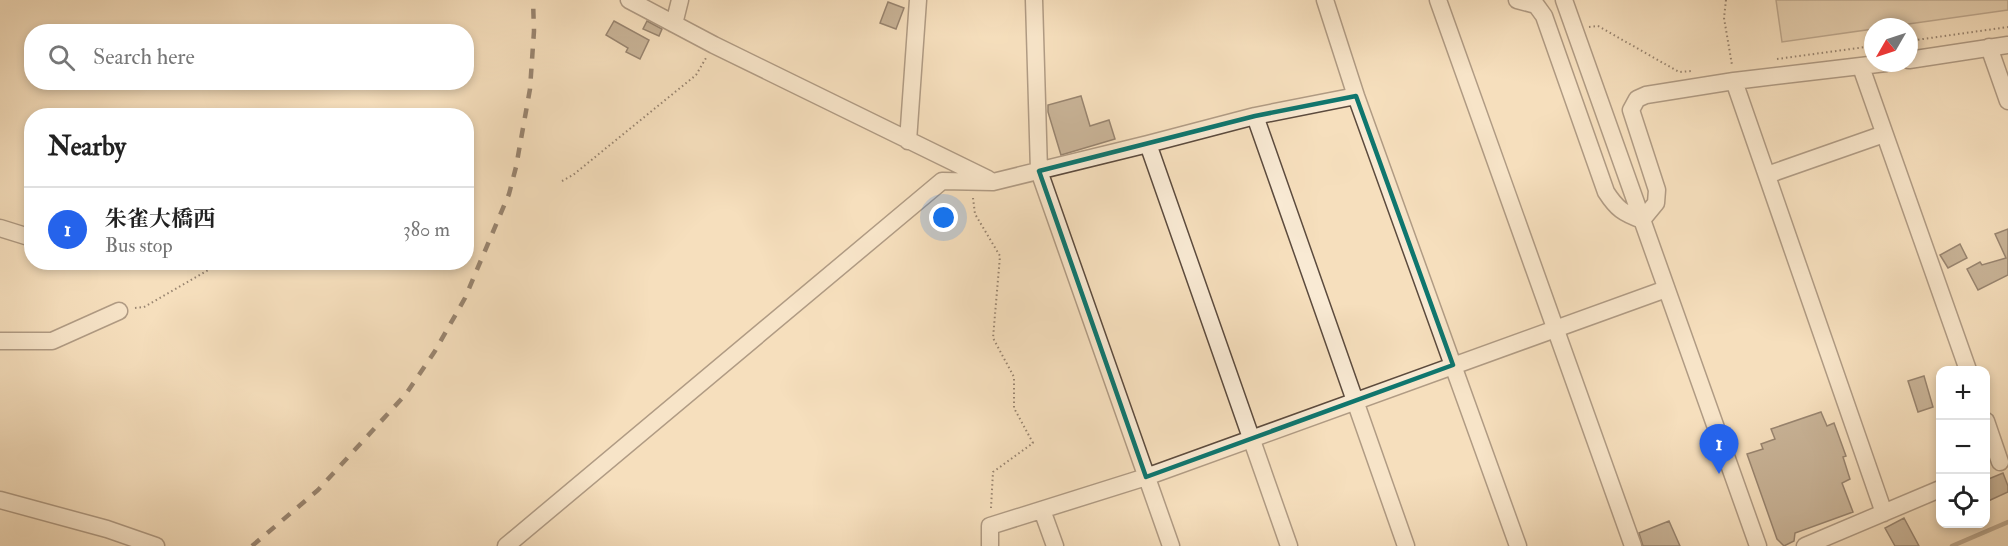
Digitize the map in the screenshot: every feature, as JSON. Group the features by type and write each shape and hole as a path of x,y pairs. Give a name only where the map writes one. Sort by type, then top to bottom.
{"street":[{"path":"629,0 714,45 993,182"},
{"path":"674,24 680,0"},
{"path":"1034,0 1038,171 1171,546"},
{"path":"1325,0 1356,96 1518,546"},
{"path":"1438,0 1633,546"},
{"path":"1516,0 1536,5 1544,16 1606,192 1614,205 1626,214 1642,220"},
{"path":"1564,0 1758,546"},
{"path":"908,141 916,1"},
{"path":"1918,59 2008,45"},
{"path":"1989,47 2008,101"},
{"path":"1642,220 1656,203 1657,190 1631,110 1638,99 1646,94 1734,81 1864,66"},
{"path":"1860,67 1967,366"},
{"path":"1734,81 1884,513"},
{"path":"506,546 942,181 993,182 1255,116 1356,96"},
{"path":"1255,116 1406,546"},
{"path":"1767,175 1884,135"},
{"path":"1148,144 1289,546"},
{"path":"0,228 24,235"},
{"path":"990,546 990,526 1146,477 1666,289"},
{"path":"0,341 52,341 119,311"},
{"path":"1990,435 1998,464"},
{"path":"1805,546 1936,491"},
{"path":"0,500 156,546"},
{"path":"1042,510 1055,546"}],"path":[{"path":"1726,0 1724,18 1734,81"},
{"path":"1586,27 1598,26 1679,72 1691,71"},
{"path":"1918,40 2008,27"},
{"path":"562,181 573,175 696,75 714,45"},
{"path":"1774,60 1864,47"},
{"path":"972,181 975,214 1000,256 993,338 1014,377 1014,408 1033,443 993,472 990,526"},
{"path":"119,311 144,307 208,270"}],"highlighted area":[{"path":"1356,96 1453,365 1146,477 1039,171 1255,116"}],"shaded area":[{"path":"1776,0 2008,0 2008,10 1918,23 1918,18 1864,18 1864,30 1782,42"}],"building":[{"path":"888,2 904,8 896,29 880,23"},
{"path":"614,21 649,40 640,59 626,52 628,48 606,35"},
{"path":"647,21 662,29 659,36 643,29"},
{"path":"1081,96 1090,126 1109,120 1115,139 1061,155 1048,105"},
{"path":"2008,229 2008,275 1978,290 1967,269 1980,262 1982,265 2006,258 1995,234"},
{"path":"1960,244 1967,258 1948,268 1940,255"},
{"path":"1924,376 1933,407 1918,412 1908,381"},
{"path":"1821,412 1827,426 1834,423 1846,456 1843,457 1850,479 1842,483 1853,512 1795,533 1794,541 1784,546 1777,539 1747,454 1763,449 1761,444 1775,439 1771,429"},
{"path":"2003,473 2008,492 1990,500 1990,478"},
{"path":"1904,518 1919,546 1895,546 1885,528"},
{"path":"1669,521 1680,546 1643,546 1639,533"}],"waterway":[{"path":"1952,546 2008,522"}],"railway":[{"path":"252,546 318,490 406,394 435,351 465,298 509,194 516,167 530,89 534,31 533,0"}],"place":[{"name":"朱雀大橋西","path":"1719,474"}]}
